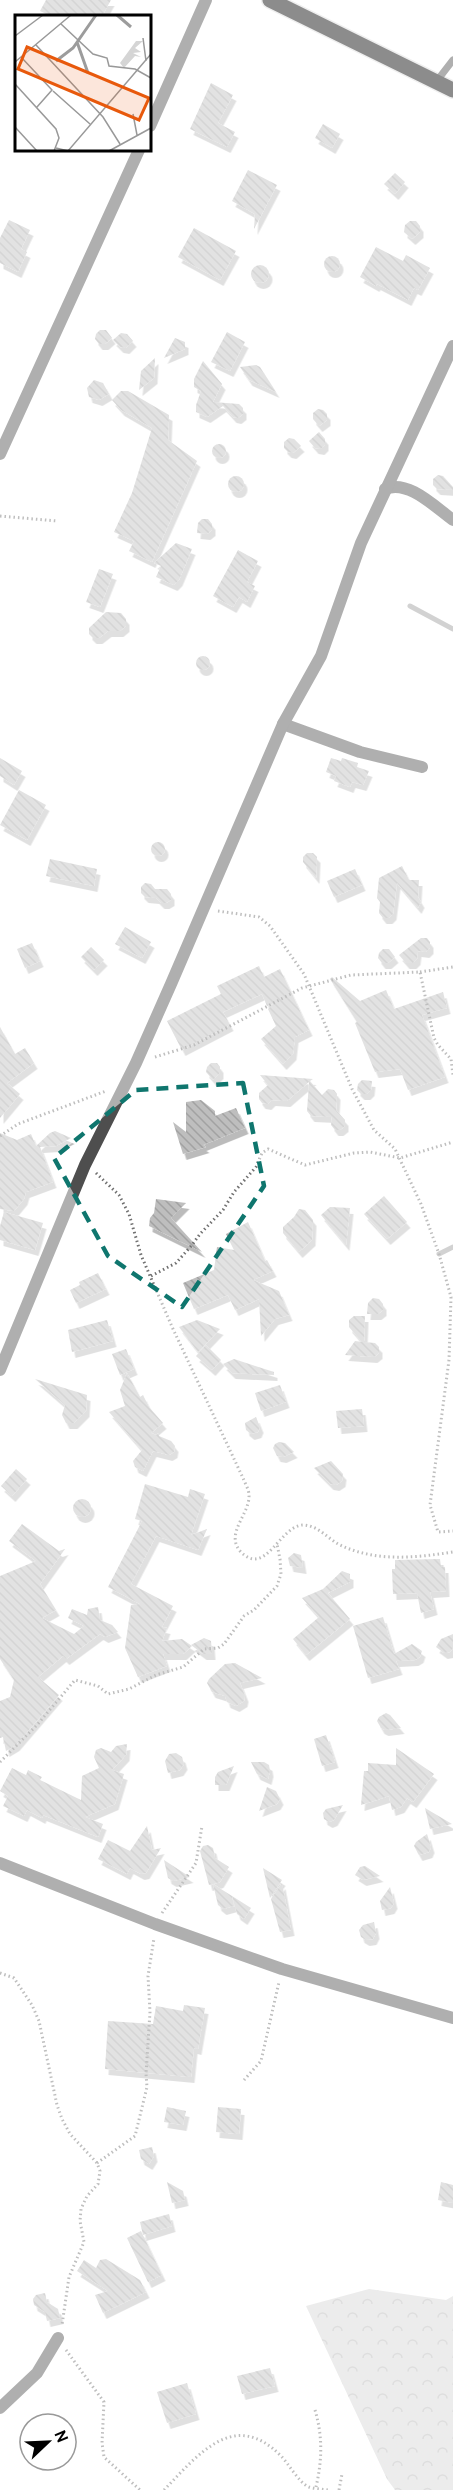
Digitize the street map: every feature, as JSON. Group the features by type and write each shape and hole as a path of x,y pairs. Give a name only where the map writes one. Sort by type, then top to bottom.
{"main road":[{"path":"270,0 453,90"}],"street":[{"path":"152,122 206,0"},
{"path":"0,454 138,152"},
{"path":"0,1370 85,1165 136,1063 283,724 321,656 361,543 453,346"},
{"path":"385,489 394,485 406,488 453,520"},
{"path":"283,724 360,752 422,767"},
{"path":"0,1863 155,1924 282,1969 453,2018"},
{"path":"0,2408 37,2373 58,2338"}],"lane":[{"path":"436,82 453,60"}],"path":[{"path":"0,516 57,521"},
{"path":"204,909 259,917 270,926 304,974 352,1089 374,1130 395,1149 421,1204 451,1297 449,1360 430,1505 438,1532 453,1531"},
{"path":"136,1063 194,1045 302,988 351,975 420,972 453,967"},
{"path":"420,972 434,1038 451,1059 453,1075"},
{"path":"0,1136 18,1124 126,1083"},
{"path":"151,1276 176,1263 223,1210 234,1192 256,1167 262,1153 268,1149 305,1165 354,1152 370,1152 400,1158 453,1143"},
{"path":"85,1165 118,1195 129,1214 141,1255 249,1494 248,1507 234,1537 240,1550 251,1557 271,1553 287,1531 303,1525 319,1530 337,1544 381,1557 429,1556 453,1552"},
{"path":"0,1762 37,1725 75,1680 98,1686 108,1694 117,1693 156,1675 183,1667 204,1649 218,1648 224,1644 244,1616 254,1610 277,1586 281,1574 277,1544"},
{"path":"97,2163 135,2136 147,2087 150,2012 148,1976 155,1924 196,1863 202,1826"},
{"path":"244,2080 261,2061 282,1969"},
{"path":"0,1973 14,1978 32,2005 39,2021 62,2119 70,2134 97,2163 100,2171 98,2184 87,2196 81,2210 80,2221 84,2242 69,2277 63,2322 58,2338 104,2402 102,2443 104,2457 140,2490"},
{"path":"315,2410 321,2430 321,2467 316,2487"},
{"path":"164,2490 204,2449 215,2441 236,2435 262,2440 280,2455 308,2486 328,2490"},
{"path":"339,2490 342,2474"}],"highlighted area":[{"path":"243,1083 264,1186 182,1307 108,1256 54,1158 136,1090"}],"green space":[{"path":"369,2289 446,2300 453,2296 453,2490 395,2490 387,2479 306,2306"}],"building":[{"path":"46,0 111,0 103,15 49,15 40,11"},
{"path":"211,83 233,95 218,123 235,132 227,147 190,129"},
{"path":"323,124 340,134 332,148 315,138"},
{"path":"248,170 277,185 254,229 255,214 232,201"},
{"path":"395,173 405,182 395,194 384,184"},
{"path":"9,220 30,230 21,249 27,252 18,272 0,263 0,238"},
{"path":"410,221 416,221 420,226 420,232 412,239 404,232 405,225"},
{"path":"194,228 236,251 220,280 178,257"},
{"path":"376,247 403,261 406,255 430,268 418,290 414,288 408,300 360,277"},
{"path":"329,256 335,256 340,264 338,270 329,272 324,267 324,261"},
{"path":"260,265 266,268 269,274 266,280 260,283 254,280 251,274 254,268"},
{"path":"100,330 106,330 112,338 105,344 99,344 95,339"},
{"path":"227,332 245,342 230,371 211,362"},
{"path":"121,333 127,334 133,341 126,348 120,347 113,340"},
{"path":"175,338 185,342 185,349 164,358"},
{"path":"155,358 154,378 139,390 141,371"},
{"path":"203,361 222,384 213,402 239,404 243,408 243,414 238,418 233,417 223,406 207,417 196,412 201,391 194,387 194,379"},
{"path":"256,365 260,367 276,392 249,380 240,367"},
{"path":"94,380 103,383 109,394 99,400 89,397 87,388"},
{"path":"121,391 128,391 169,415 168,440 197,461 152,562 129,551 134,541 114,532 132,493 152,428 121,410 112,400"},
{"path":"318,409 327,414 327,420 319,426 313,419 313,413"},
{"path":"319,432 325,439 325,445 321,449 315,448 309,441"},
{"path":"289,438 294,439 301,446 293,453 284,448 284,442"},
{"path":"216,444 222,444 226,451 222,458 216,458 212,454 212,448"},
{"path":"438,475 443,476 453,490 437,489 433,485 433,479"},
{"path":"236,476 244,484 236,492 228,484"},
{"path":"202,519 208,519 212,524 212,530 207,534 197,533 198,523"},
{"path":"176,543 192,549 179,580 174,585 156,577 161,566 154,563"},
{"path":"238,550 258,561 247,582 255,586 247,602 239,597 233,607 213,596"},
{"path":"99,569 113,574 100,607 86,602"},
{"path":"106,612 121,613 126,619 126,626 120,631 108,631 99,638 93,638 89,634 89,628"},
{"path":"200,656 206,656 210,663 206,670 200,670 196,666 196,660"},
{"path":"0,758 22,771 14,785 0,776"},
{"path":"331,758 341,761 342,758 358,763 357,767 369,771 363,785 352,782 350,787 334,781 336,776 326,772"},
{"path":"19,790 46,805 27,840 0,825"},
{"path":"155,842 161,842 165,849 161,856 155,856 151,852 151,846"},
{"path":"307,853 313,853 317,857 316,878 303,862 303,857"},
{"path":"50,859 97,869 94,886 46,876"},
{"path":"402,866 409,880 419,880 418,897 421,902 418,908 397,883 393,914 389,918 383,918 379,913 380,902 377,898 379,878"},
{"path":"355,869 362,885 334,897 327,881"},
{"path":"145,883 151,884 155,889 167,889 171,894 171,900 161,903 156,898 145,897 141,893 141,887"},
{"path":"125,927 151,942 142,958 115,944"},
{"path":"421,938 427,938 430,948 426,952 418,951 417,959 413,963 406,963 399,955"},
{"path":"32,943 40,961 25,968 17,949"},
{"path":"91,947 104,960 94,970 81,957"},
{"path":"383,949 389,949 395,957 388,963 382,963 378,958"},
{"path":"259,966 264,977 280,969 309,1030 295,1037 293,1054 283,1064 261,1039 276,1026 268,1009 274,1003 267,1006 262,994 223,1012 230,1025 182,1050 167,1021 221,994 217,986"},
{"path":"332,977 360,1001 386,990 394,1009 443,992 447,1008 422,1015 445,1077 408,1090 400,1069 375,1072 355,1023 357,1022 330,979"},
{"path":"0,1027 15,1054 25,1048 34,1063 7,1083 20,1094 0,1118"},
{"path":"211,1063 217,1063 220,1067 220,1073 213,1080 206,1072"},
{"path":"260,1075 313,1079 310,1081 322,1095 328,1089 334,1090 337,1094 336,1110 345,1120 345,1126 340,1130 335,1130 331,1125 332,1117 311,1116 307,1111 309,1082 287,1101 272,1100 268,1104 262,1103 259,1093 268,1085"},
{"path":"362,1080 372,1081 371,1090 367,1094 361,1094 357,1090"},
{"path":"201,1100 215,1111 215,1116 236,1108 245,1128 203,1145 206,1147 183,1154 173,1122 186,1132 186,1102"},
{"path":"55,1131 71,1138 56,1146 40,1147 53,1182 26,1192 24,1199 14,1211 0,1209 0,1133 17,1140 31,1134 36,1146"},
{"path":"384,1196 407,1222 387,1239 364,1214"},
{"path":"156,1199 186,1203 171,1218 202,1252 149,1226"},
{"path":"330,1207 350,1208 346,1245 321,1215"},
{"path":"299,1209 305,1210 313,1220 312,1240 299,1252 283,1233 283,1227"},
{"path":"4,1212 43,1223 35,1250 0,1240 0,1226"},
{"path":"248,1222 265,1261 267,1260 273,1271 253,1280 279,1291 289,1315 275,1319 261,1336 259,1299 235,1310 228,1295 194,1309 183,1283 214,1270 217,1247 234,1250 226,1234"},
{"path":"98,1273 106,1289 76,1303 70,1290 80,1285 79,1282"},
{"path":"373,1298 379,1299 383,1304 383,1310 378,1314 367,1314 368,1303"},
{"path":"354,1316 365,1316 364,1342 375,1343 379,1347 379,1353 374,1357 345,1355 355,1341 362,1342 349,1327 349,1320"},
{"path":"107,1320 113,1341 72,1352 68,1330"},
{"path":"197,1320 220,1329 198,1352 179,1327"},
{"path":"206,1345 221,1360 212,1370 196,1356"},
{"path":"126,1349 134,1369 120,1375 112,1354"},
{"path":"234,1359 274,1372 274,1375 232,1373 223,1364"},
{"path":"127,1373 140,1397 143,1395 149,1407 163,1423 151,1433 156,1435 159,1433 159,1436 171,1441 175,1446 174,1452 169,1455 153,1451 143,1471 135,1467 133,1461 142,1450 109,1412 125,1406 120,1390"},
{"path":"35,1379 87,1395 86,1411 74,1423 66,1423 62,1415 65,1405"},
{"path":"280,1385 286,1402 261,1411 255,1393"},
{"path":"362,1409 364,1426 338,1428 336,1411"},
{"path":"256,1417 260,1427 258,1432 251,1434 246,1430 245,1423"},
{"path":"279,1442 285,1443 294,1452 283,1457 277,1456 273,1448"},
{"path":"331,1461 343,1474 342,1481 336,1485 330,1484 314,1468"},
{"path":"16,1469 27,1479 12,1496 1,1486"},
{"path":"145,1484 188,1497 190,1489 205,1494 191,1535 207,1529 198,1550 156,1536 131,1584 173,1606 162,1627 167,1628 162,1641 182,1639 192,1646 183,1654 163,1654 167,1666 138,1677 125,1648 131,1605 140,1604 108,1587 142,1521 135,1519"},
{"path":"82,1499 88,1502 91,1508 88,1514 82,1517 76,1514 73,1508 76,1502"},
{"path":"22,1524 59,1551 65,1549 40,1584 56,1610 42,1618 74,1634 84,1626 68,1618 72,1609 87,1615 88,1609 98,1607 100,1620 112,1625 118,1632 105,1637 100,1634 66,1659 63,1656 38,1677 59,1695 16,1745 6,1751 3,1737 0,1738 0,1701 10,1697 14,1680 0,1659 0,1576 36,1561 9,1541"},
{"path":"294,1553 301,1555 303,1568 290,1566 288,1558"},
{"path":"440,1559 441,1567 445,1567 446,1591 430,1592 434,1609 421,1613 417,1593 393,1594 392,1569 395,1569 395,1560"},
{"path":"342,1571 350,1574 350,1582 328,1593 350,1619 306,1655 293,1639 319,1617 302,1598 323,1589"},
{"path":"383,1617 394,1654 412,1644 422,1651 420,1657 415,1660 396,1661 399,1669 368,1678 353,1626"},
{"path":"453,1634 453,1648 450,1652 444,1653 436,1647 441,1639"},
{"path":"204,1638 211,1641 212,1654 203,1654 191,1645"},
{"path":"235,1663 262,1678 240,1683 245,1696 244,1701 236,1706 227,1702 225,1696 212,1692 207,1683 225,1664"},
{"path":"386,1713 401,1728 385,1730 381,1728 377,1721"},
{"path":"326,1735 335,1762 322,1766 314,1739"},
{"path":"127,1744 126,1755 112,1770 124,1774 115,1804 85,1817 103,1824 98,1837 43,1815 42,1818 27,1810 24,1816 3,1806 8,1796 0,1791 12,1768 26,1775 28,1770 42,1777 40,1780 81,1800 82,1776 99,1768 94,1757 96,1750 101,1748 111,1752 116,1746"},
{"path":"396,1748 434,1774 413,1802 407,1798 401,1807 392,1810 389,1796 361,1805 364,1771 368,1771 368,1763 396,1765"},
{"path":"176,1753 182,1757 184,1764 180,1770 168,1773 165,1761 169,1754"},
{"path":"251,1762 264,1762 269,1765 268,1779 257,1774"},
{"path":"234,1766 226,1785 215,1785 218,1772"},
{"path":"267,1787 276,1791 280,1799 277,1804 259,1811"},
{"path":"343,1805 334,1820 329,1822 324,1819 323,1813 326,1809"},
{"path":"425,1808 452,1824 430,1829"},
{"path":"147,1826 152,1850 161,1848 146,1873 141,1874 130,1868 127,1874 98,1859 108,1840 130,1851"},
{"path":"427,1834 431,1847 429,1852 419,1855 414,1846"},
{"path":"208,1845 213,1848 215,1858 229,1867 220,1882 209,1885 200,1851 203,1846"},
{"path":"164,1860 190,1877 173,1881 168,1878"},
{"path":"365,1866 380,1876 363,1880 355,1875 360,1867"},
{"path":"263,1868 282,1880 270,1898"},
{"path":"282,1883 291,1930 280,1932 271,1899"},
{"path":"213,1884 232,1896 234,1906 223,1909 218,1905"},
{"path":"390,1887 394,1903 391,1908 382,1910 380,1901"},
{"path":"232,1896 251,1908 244,1919 237,1914"},
{"path":"374,1922 376,1933 373,1939 366,1940 361,1937 359,1930 363,1925"},
{"path":"184,2005 205,2008 198,2049 194,2048 191,2077 105,2069 108,2021 153,2024 156,2006 183,2011"},
{"path":"167,2107 186,2111 183,2125 164,2122"},
{"path":"218,2107 241,2109 239,2134 216,2132"},
{"path":"152,2147 154,2156 149,2164 141,2159 139,2150"},
{"path":"167,2182 183,2191 185,2200 172,2203"},
{"path":"441,2182 453,2185 453,2203 438,2200"},
{"path":"169,2214 172,2226 143,2235 140,2222"},
{"path":"141,2231 162,2275 148,2282 127,2238"},
{"path":"106,2259 140,2280 146,2292 103,2313 95,2295 108,2291 77,2271 84,2260 96,2268 100,2260"},
{"path":"45,2293 47,2302 58,2309 60,2318 47,2321 45,2312 34,2305 33,2299 36,2295"},
{"path":"270,2368 275,2386 242,2394 237,2376"},
{"path":"187,2383 196,2414 167,2423 157,2392"}],"waterway":[{"path":"410,606 453,629"},
{"path":"439,1254 453,1247"}]}
